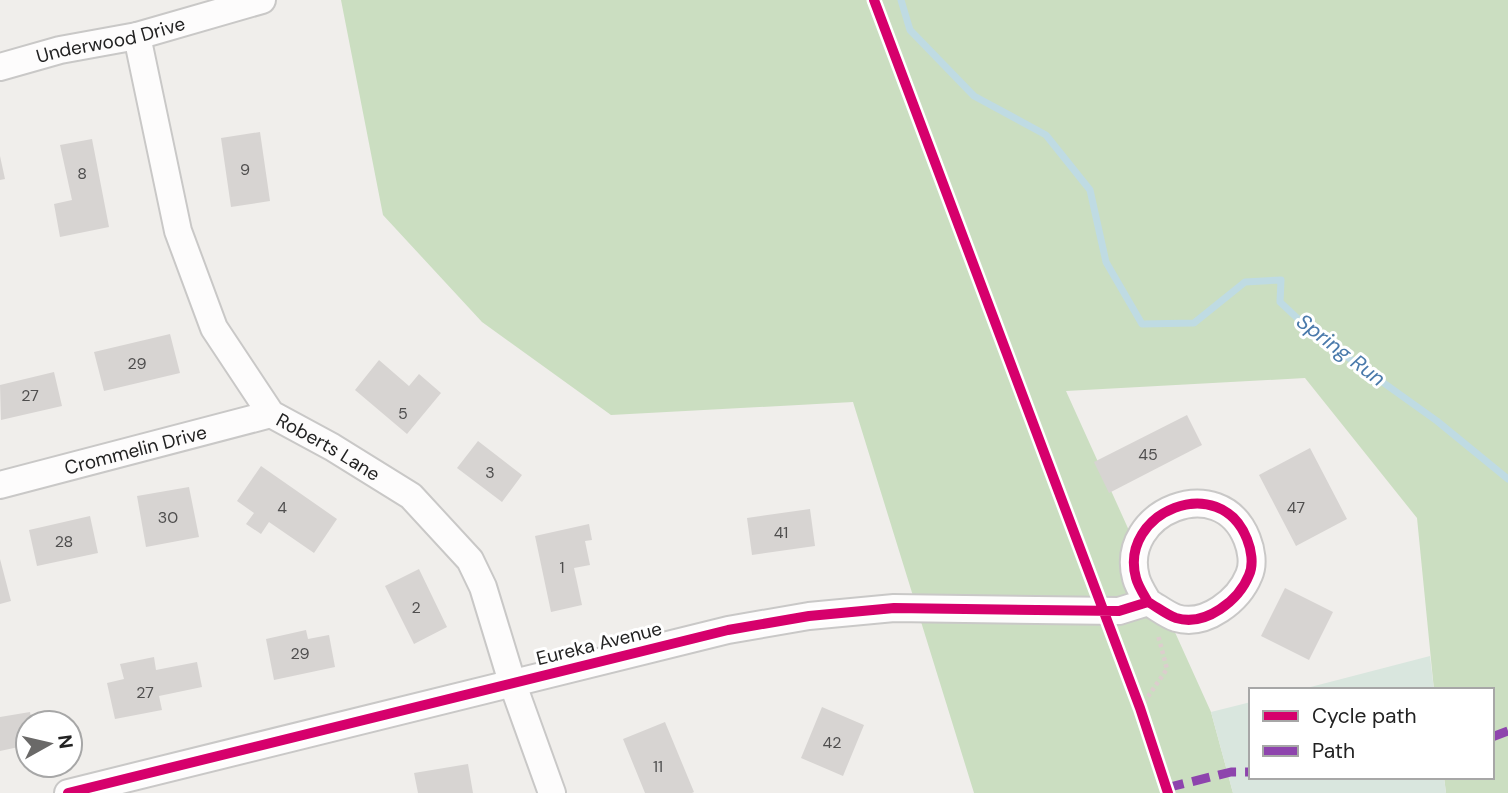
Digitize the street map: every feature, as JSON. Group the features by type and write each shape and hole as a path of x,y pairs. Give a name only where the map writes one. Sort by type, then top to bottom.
{"street":[{"name":"Underwood Drive","path":"0,67 60,50 137,36 262,0"},
{"name":"Roberts Lane","path":"137,36 178,231 214,328 271,414 332,447 411,496 470,560 483,587 512,682 552,793"},
{"name":"Crommelin Drive","path":"0,485 271,414"},
{"path":"1196,502 1220,508 1240,523 1251,549 1251,572 1240,594 1224,607 1203,616 1178,618 1148,602 1135,578 1136,550 1146,528 1168,509 1196,502"},
{"name":"Eureka Avenue","path":"68,793 728,630 809,616 894,608 1119,611 1148,602"}],"path":[{"path":"1142,714 1167,669"},
{"path":"1135,696 1142,714"}],"green space":[{"path":"341,0 1508,0 1508,793 1446,793 1444,779 1494,779 1494,688 1434,688 1417,518 1305,378 1066,391 1211,712 1233,793 974,793 853,402 611,415 482,322 383,215"}],"shaded area":[{"path":"1430,656 1434,688 1307,688"},
{"path":"1249,702 1249,779 1444,779 1446,793 1233,793 1211,712"}],"building":[{"path":"260,132 270,201 231,207 221,138"},
{"path":"92,139 109,227 60,237 54,204 72,200 60,145"},
{"path":"0,156 5,179 0,180"},
{"path":"170,334 180,373 104,391 94,352"},
{"path":"379,360 409,386 419,374 441,393 407,434 355,390"},
{"path":"54,372 62,406 1,420 0,385"},
{"path":"1187,415 1202,445 1109,493 1094,462"},
{"path":"478,441 522,475 502,502 457,468"},
{"path":"1310,448 1347,519 1296,546 1259,475"},
{"path":"261,466 337,519 314,553 269,522 261,534 246,524 254,513 237,501"},
{"path":"189,487 199,537 146,547 137,496"},
{"path":"810,509 815,546 752,555 747,518"},
{"path":"90,516 98,553 37,566 29,530"},
{"path":"589,524 592,540 585,541 590,565 574,568 582,605 551,612 535,536"},
{"path":"0,559 11,601 0,604"},
{"path":"419,569 447,627 414,644 385,586"},
{"path":"1285,588 1333,612 1309,660 1261,636"},
{"path":"306,630 308,639 329,635 335,667 274,680 266,639"},
{"path":"154,657 156,670 197,662 202,687 159,696 162,710 115,719 107,683 124,679 120,664"},
{"path":"822,707 864,725 843,776 801,758"},
{"path":"14,715 14,748 0,751 0,717"},
{"path":"665,722 694,792 692,793 645,793 623,739"},
{"path":"468,764 473,793 418,793 414,773"}],"waterway":[{"name":"Spring Run","path":"901,0 910,30 974,96 1046,135 1090,190 1106,262 1142,324 1194,323 1245,282 1281,280 1280,302 1311,331 1437,421 1508,479"}],"marked path":[{"path":"1494,736 1508,731"},
{"path":"1166,788 1231,772 1249,772"}],"cycle path":[{"path":"874,0 1140,708 1168,793"},
{"path":"68,793 728,630 809,616 894,608 1119,611 1148,602 1176,618 1199,619 1220,609 1238,594 1251,571 1247,539 1234,518 1216,507 1195,504 1175,508 1156,518 1142,534 1134,555 1136,578 1148,602"}]}
